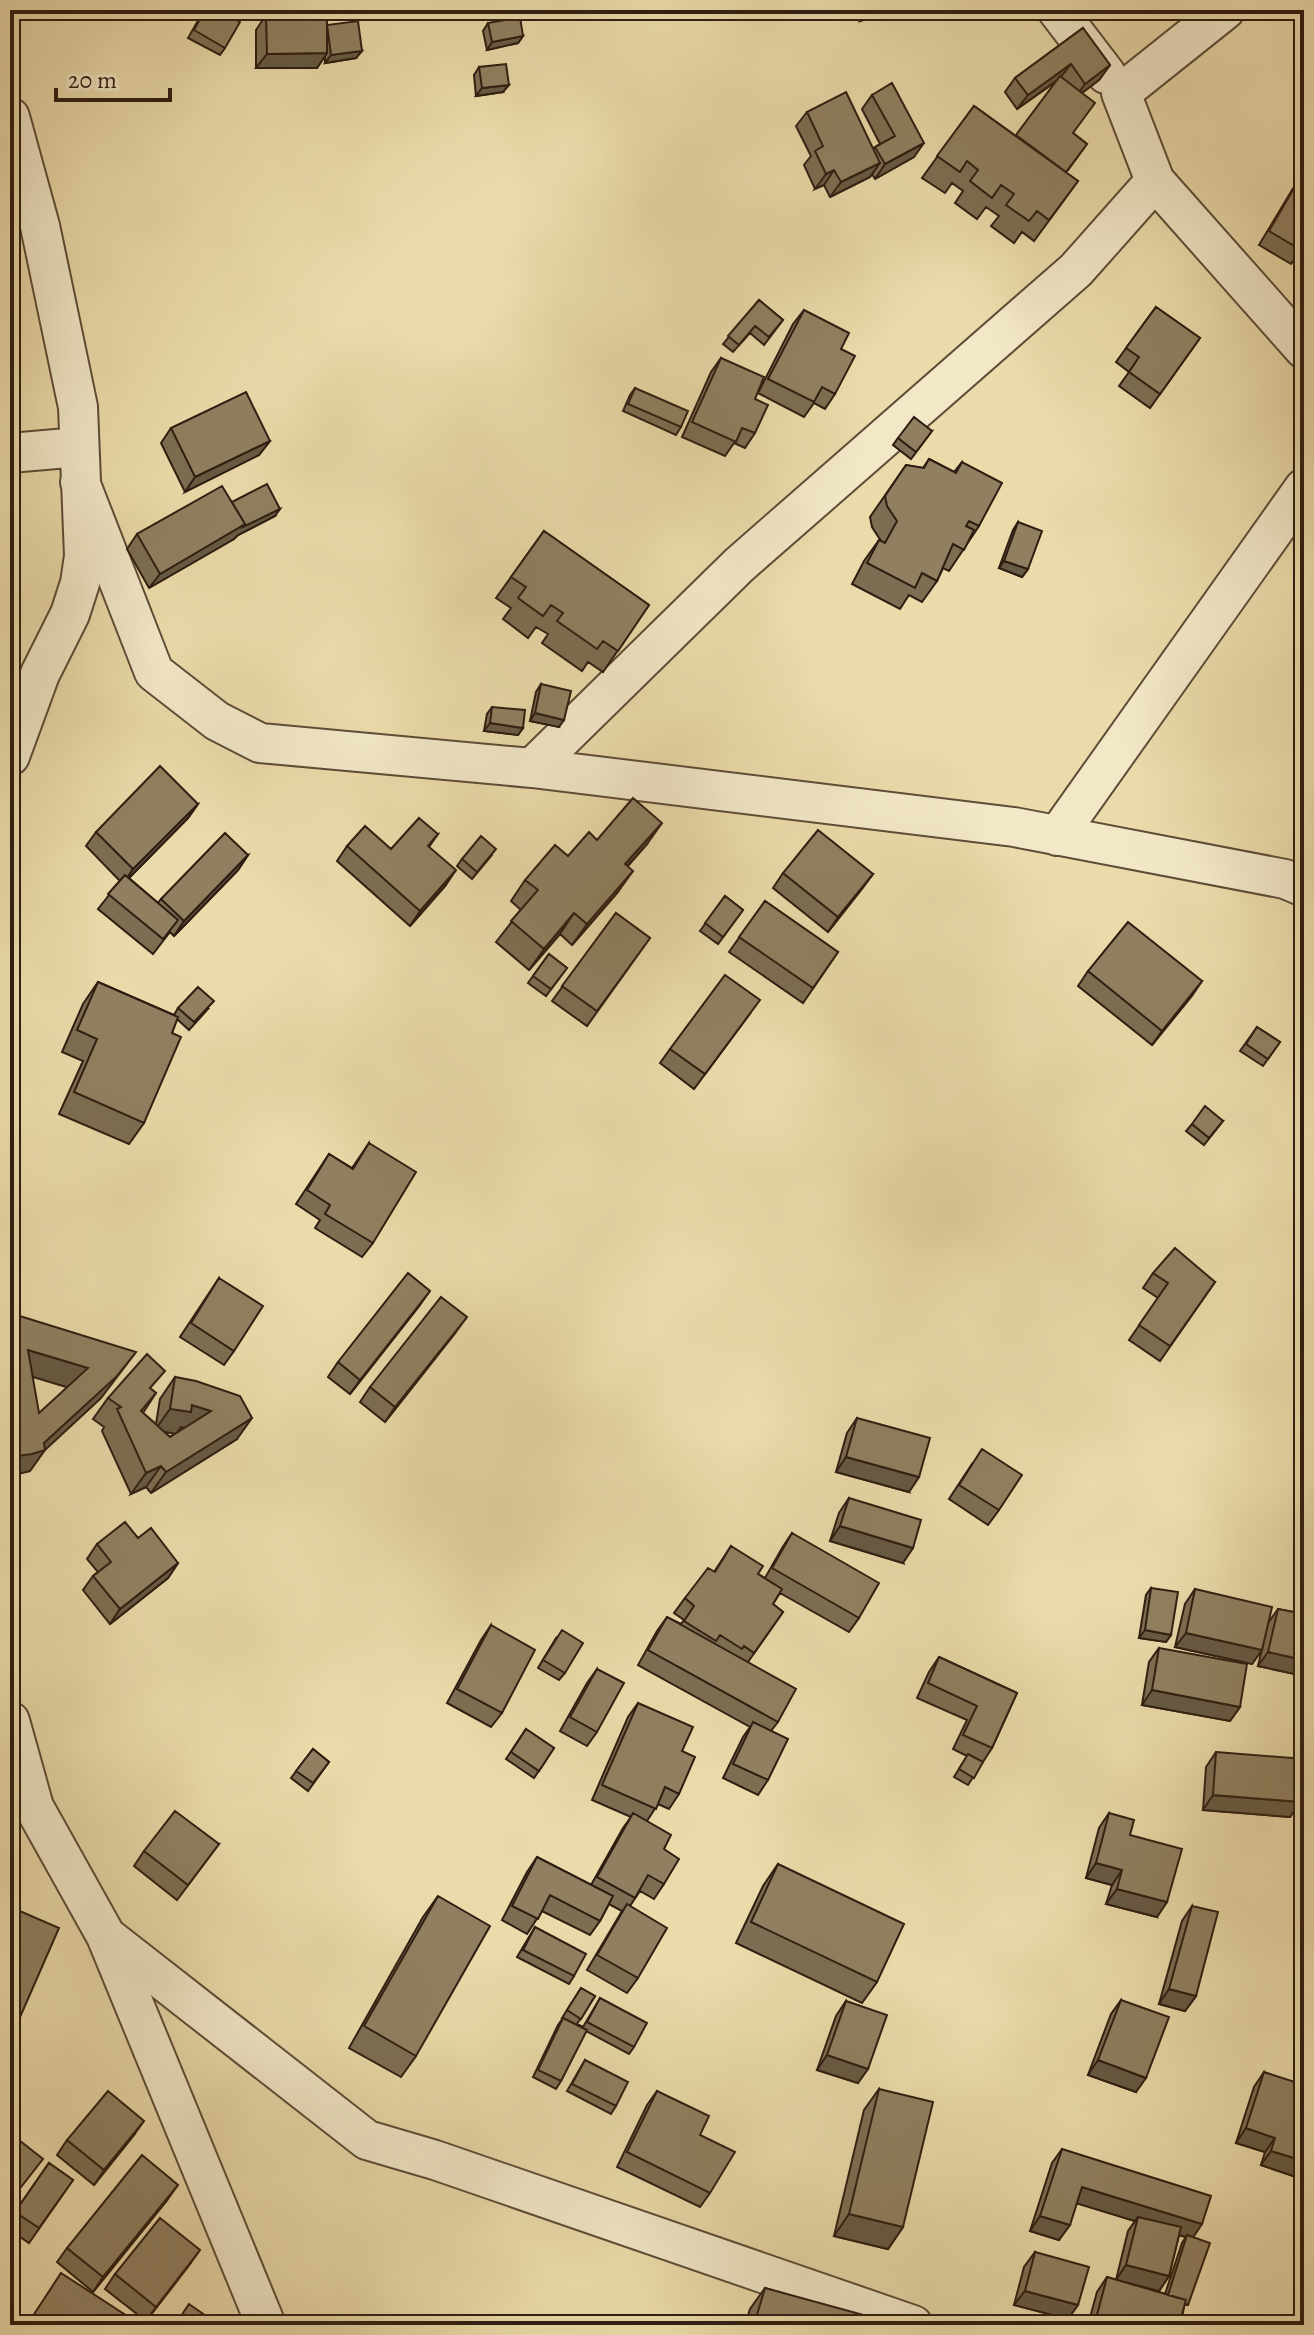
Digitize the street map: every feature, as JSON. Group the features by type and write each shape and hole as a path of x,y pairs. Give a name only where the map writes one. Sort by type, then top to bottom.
{"street":[{"path":"1057,10 1121,93 1155,181 1304,349"},
{"path":"1121,93 1225,10"},
{"path":"10,117 40,226 78,407 84,556 80,583 70,614 40,674 10,756"},
{"path":"532,768 739,565 1076,270 1155,181"},
{"path":"10,453 80,464"},
{"path":"80,464 154,672 217,721 260,743 532,768 1014,827 1285,879 1304,887"},
{"path":"1057,836 1304,488"},
{"path":"10,1721 34,1807 106,1936 266,2325"},
{"path":"106,1936 367,2140 435,2160 913,2325"}],"building":[{"path":"205,10 220,10 240,22 225,48 194,30"},
{"path":"266,15 327,15 327,53 267,54"},
{"path":"520,17 523,36 492,42 488,23"},
{"path":"358,21 362,51 331,55 327,25"},
{"path":"1083,28 1110,65 1085,84 1071,64 1028,95 1015,78"},
{"path":"506,64 509,85 482,88 479,67"},
{"path":"1060,76 1095,103 1073,133 1087,144 1066,172 1016,135"},
{"path":"892,83 924,143 885,164 875,147 895,136 872,95"},
{"path":"846,92 880,163 841,182 834,170 826,174 815,151 823,146 807,112"},
{"path":"974,106 1078,181 1049,220 1037,211 1029,221 1006,205 1014,194 1001,185 992,198 970,181 978,170 967,161 960,172 937,156"},
{"path":"1304,171 1304,245 1301,250 1269,231"},
{"path":"759,300 783,320 769,337 755,326 739,345 728,336"},
{"path":"1156,307 1200,338 1160,394 1129,372 1139,357 1126,348"},
{"path":"804,310 849,333 841,349 855,356 835,394 822,387 814,402 768,379"},
{"path":"721,358 764,377 755,399 768,405 755,433 742,428 736,442 692,422"},
{"path":"635,388 688,411 681,427 628,404"},
{"path":"246,392 270,441 195,477 171,428"},
{"path":"914,417 932,431 916,452 898,438"},
{"path":"929,459 956,473 962,462 1002,483 979,526 969,521 966,526 974,530 964,550 953,544 937,581 922,573 915,588 867,563 879,540 885,543 897,521 887,506 885,496 906,465 924,468"},
{"path":"267,484 280,509 243,527 245,524 232,502"},
{"path":"222,486 245,524 160,574 137,534"},
{"path":"1018,522 1042,531 1028,569 1004,561"},
{"path":"544,531 649,605 618,651 603,641 597,649 557,621 563,613 551,605 543,616 518,598 526,587 511,577"},
{"path":"541,684 571,691 564,720 535,713"},
{"path":"492,707 525,710 523,728 490,723"},
{"path":"160,766 198,804 133,869 96,832"},
{"path":"633,798 662,823 625,864 633,871 587,924 574,913 544,949 511,921 538,890 525,880 555,845 568,856 589,832 597,840"},
{"path":"419,818 438,834 428,846 456,870 420,911 347,846 365,826 391,849"},
{"path":"818,830 873,874 838,917 783,873"},
{"path":"225,833 248,855 184,921 161,899"},
{"path":"481,836 496,849 477,872 462,859"},
{"path":"125,875 178,920 163,939 108,894"},
{"path":"725,896 743,910 723,937 705,923"},
{"path":"765,901 838,952 813,988 739,937"},
{"path":"616,913 650,938 597,1011 562,986"},
{"path":"1128,922 1202,981 1162,1031 1088,971"},
{"path":"549,954 567,968 551,989 533,976"},
{"path":"725,975 760,1000 705,1074 670,1049"},
{"path":"98,982 178,1017 172,1033 181,1037 144,1123 74,1092 97,1039 77,1030"},
{"path":"198,987 214,1001 194,1022 178,1008"},
{"path":"1257,1027 1280,1042 1268,1059 1246,1044"},
{"path":"1205,1106 1223,1121 1209,1138 1192,1124"},
{"path":"369,1143 416,1172 373,1243 325,1214 330,1205 307,1190 329,1154 353,1169"},
{"path":"1175,1248 1215,1282 1170,1346 1139,1325 1168,1283 1153,1273"},
{"path":"408,1273 430,1291 360,1380 338,1362"},
{"path":"219,1278 263,1306 234,1351 191,1323"},
{"path":"441,1297 467,1317 395,1407 370,1387"},
{"path":"10,1313 136,1352 116,1377 44,1443 45,1450 10,1457","holes":["28,1350 88,1368 39,1413"]},
{"path":"147,1354 165,1371 150,1388 156,1393 141,1411 170,1437 211,1411 192,1405 191,1412 170,1409 175,1377 240,1396 252,1418 166,1472 161,1466 146,1473 117,1409 121,1407 108,1398"},
{"path":"857,1418 930,1438 919,1477 846,1457"},
{"path":"982,1449 1022,1475 999,1510 959,1485"},
{"path":"849,1498 921,1520 913,1548 840,1526"},
{"path":"125,1522 138,1538 151,1528 178,1563 120,1609 93,1576 111,1562 97,1544"},
{"path":"792,1533 879,1583 859,1618 772,1568"},
{"path":"731,1546 763,1566 758,1574 782,1589 773,1604 783,1612 754,1653 720,1635 716,1641 684,1621 694,1606 685,1598 708,1568 715,1572"},
{"path":"1151,1588 1178,1592 1171,1635 1145,1630"},
{"path":"1195,1589 1272,1607 1262,1650 1186,1633"},
{"path":"1278,1609 1304,1614 1304,1660 1268,1652"},
{"path":"667,1617 796,1689 778,1722 648,1650"},
{"path":"491,1625 535,1650 502,1713 457,1689"},
{"path":"562,1630 583,1643 565,1673 543,1660"},
{"path":"1159,1648 1247,1664 1240,1707 1152,1690"},
{"path":"939,1657 1017,1693 992,1748 963,1735 977,1706 928,1683"},
{"path":"597,1669 624,1683 597,1732 570,1717"},
{"path":"638,1703 693,1727 682,1751 695,1757 679,1794 665,1787 656,1809 602,1785"},
{"path":"753,1722 788,1739 768,1780 733,1764"},
{"path":"526,1729 554,1748 539,1771 511,1752"},
{"path":"313,1749 329,1762 313,1783 296,1771"},
{"path":"1216,1752 1304,1759 1300,1802 1213,1795"},
{"path":"968,1754 983,1762 974,1778 959,1769"},
{"path":"175,1811 219,1844 188,1885 144,1851"},
{"path":"633,1813 671,1835 664,1849 679,1859 664,1884 648,1875 635,1898 597,1877"},
{"path":"1109,1813 1134,1820 1130,1835 1182,1849 1167,1902 1117,1889 1122,1870 1096,1863"},
{"path":"537,1857 613,1896 600,1921 550,1895 538,1919 512,1906"},
{"path":"778,1864 904,1924 877,1982 751,1922"},
{"path":"438,1896 490,1926 416,2056 364,2026"},
{"path":"627,1904 667,1928 638,1978 597,1955"},
{"path":"1192,1906 1218,1912 1196,1996 1169,1989"},
{"path":"15,1909 59,1928 10,2040 10,1922"},
{"path":"535,1927 586,1954 574,1976 523,1950"},
{"path":"581,1988 595,1996 581,2019 567,2010"},
{"path":"600,1998 647,2023 634,2047 587,2022"},
{"path":"1121,2000 1169,2017 1146,2078 1098,2060"},
{"path":"846,2001 887,2015 868,2069 827,2055"},
{"path":"563,2018 587,2030 561,2081 538,2070"},
{"path":"585,2060 628,2082 616,2106 572,2084"},
{"path":"1264,2072 1304,2085 1304,2161 1271,2151 1275,2138 1246,2128"},
{"path":"879,2089 933,2102 903,2227 849,2214"},
{"path":"108,2091 144,2121 104,2170 67,2140"},
{"path":"657,2091 709,2116 700,2135 735,2152 710,2193 627,2152"},
{"path":"10,2133 43,2159 14,2196 10,2192"},
{"path":"1062,2149 1211,2196 1202,2224 1082,2187 1070,2225 1040,2216"},
{"path":"142,2155 178,2185 103,2277 67,2248"},
{"path":"49,2163 73,2180 39,2228 15,2212"},
{"path":"1138,2217 1181,2227 1169,2276 1126,2265"},
{"path":"160,2218 200,2250 156,2307 115,2274"},
{"path":"1187,2235 1210,2243 1188,2305 1185,2304 1186,2300 1168,2295"},
{"path":"1035,2252 1089,2267 1078,2305 1025,2291"},
{"path":"61,2273 138,2323 137,2325 27,2325"},
{"path":"1107,2277 1186,2300 1179,2325 1132,2325 1097,2315"},
{"path":"765,2288 889,2322 889,2325 754,2325"},
{"path":"189,2304 219,2325 175,2325"}]}
